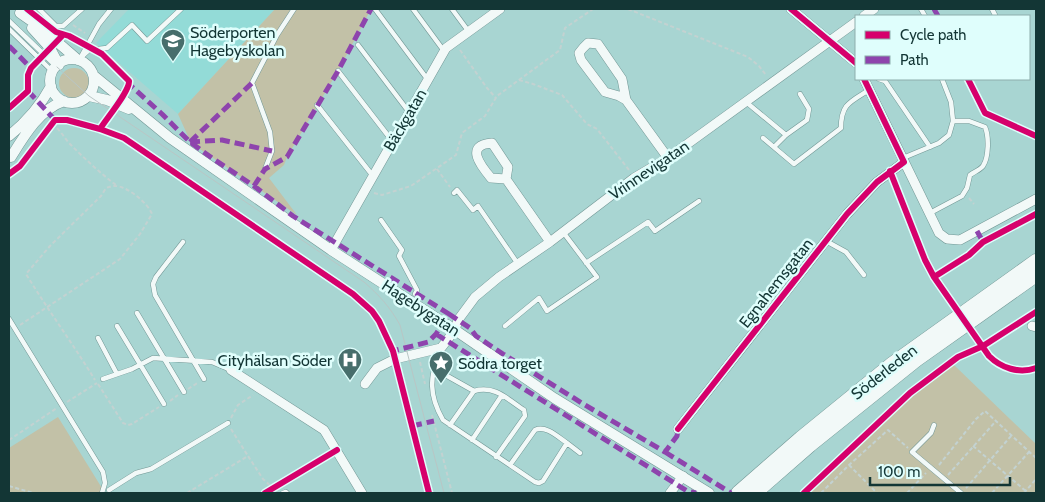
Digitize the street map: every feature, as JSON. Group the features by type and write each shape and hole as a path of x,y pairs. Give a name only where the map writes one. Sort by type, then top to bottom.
{"highway":[{"name":"Söderleden","path":"738,493 801,438 892,364 1036,261"},
{"name":"Söderleden","path":"755,493 817,439 916,360 1036,275"}],"street":[{"path":"792,9 855,62"},
{"name":"Bäckgatan","path":"331,250 444,51 497,10"},
{"path":"17,11 80,59 88,66 93,75 94,82 89,96 78,102 64,101 54,93 51,86"},
{"path":"9,136 40,104 51,86 56,68 50,48 17,11"},
{"name":"Vrinnevigatan","path":"441,348 455,330 458,320 475,297 634,178 668,158 855,23"},
{"path":"626,100 622,79 598,44 588,43 579,53 581,60 605,92 620,96 626,100 668,158"},
{"path":"56,68 68,60 80,59"},
{"name":"Hagebygatan","path":"93,75 170,138 331,250 455,330 554,398 709,493"},
{"path":"864,80 939,233 947,240 960,240 1036,199"},
{"name":"Hagebygatan","path":"89,96 107,100 139,114"},
{"path":"9,155 46,110 64,101"},
{"name":"Egnahemsgatan","path":"678,429 847,214 877,182 903,160"},
{"path":"506,179 550,242"},
{"path":"365,384 377,368 396,359 441,348"},
{"path":"231,370 324,430 362,493"},
{"path":"670,493 683,476"}],"lane":[{"path":"39,9 56,26 63,26 82,9"},
{"path":"80,59 99,24 111,9"},
{"path":"80,59 89,50 108,48 132,25 147,41 181,9"},
{"path":"265,169 272,151 270,132 252,83 277,35 294,9"},
{"path":"375,9 428,80"},
{"path":"413,9 444,51"},
{"path":"452,9 468,32"},
{"path":"992,9 995,15"},
{"path":"9,21 56,68"},
{"path":"9,29 56,68"},
{"path":"358,45 409,112"},
{"path":"338,71 393,142"},
{"path":"885,80 930,147"},
{"path":"903,160 940,143 949,136 954,121 951,102 942,80"},
{"path":"763,138 794,164 842,128 841,114 849,103 869,90"},
{"path":"774,147 786,135 807,120 809,109 800,94"},
{"path":"746,102 786,135"},
{"path":"317,105 373,176"},
{"path":"930,213 962,196 967,188 970,175 982,168 986,160 988,133 985,127 969,121 954,121"},
{"path":"454,193 458,190 473,210 478,206 518,264"},
{"path":"586,263 648,222 655,231 699,201"},
{"path":"381,220 402,250 399,256 417,290 415,294"},
{"path":"505,326 539,298 547,310 597,277 564,232"},
{"path":"826,241 846,252 864,275"},
{"path":"183,242 156,277 153,284 155,296 204,379"},
{"path":"137,313 184,392"},
{"path":"9,319 103,472 105,483 110,491 136,472 151,469 228,423"},
{"path":"117,326 164,404"},
{"path":"98,338 117,374"},
{"path":"441,348 433,368 432,389 437,410 443,420 496,457 539,483 543,481 567,443"},
{"path":"103,379 153,358 212,362 231,370"},
{"path":"433,368 474,391"},
{"path":"450,425 474,391 484,388 493,389 524,410 525,416 496,457"},
{"path":"472,440 502,395"},
{"path":"934,425 931,433 912,452 961,493"},
{"path":"510,466 535,430 540,427 546,429 580,453"},
{"path":"102,493 105,483"},
{"path":"283,493 287,493"}],"path":[{"path":"365,190 382,195 412,186 456,155 462,133 485,116 496,98 560,50 565,28 593,9"},
{"path":"628,9 748,58 759,66 772,83"},
{"path":"455,42 496,98"},
{"path":"519,80 562,95 587,124 597,129 634,178"},
{"path":"14,328 120,258 140,234 152,214 149,207 128,190 116,186 90,164 58,128 52,124"},
{"path":"437,169 454,193"},
{"path":"48,306 26,274 50,246 101,196 106,188 116,186"},
{"path":"418,354 426,386"},
{"path":"907,493 933,469 985,411 1036,458"},
{"path":"432,413 452,493"},
{"path":"944,479 996,421"},
{"path":"821,493 888,430 912,452"},
{"path":"961,493 1011,436"},
{"path":"973,446 1026,493 1036,480"},
{"path":"992,493 1029,452"},
{"path":"187,493 248,456 263,479 276,486 265,493"},
{"path":"849,465 877,493"},
{"path":"9,486 33,493"}],"shaded area":[{"name":"Söderporten Hagebyskolan","path":"129,9 275,9 178,114 96,43"}],"green space":[{"path":"275,9 371,9 284,165 269,178 297,215 191,143 178,114"},
{"path":"74,68 80,69 88,77 88,89 80,97 74,98 68,97 60,89 59,83 60,77 68,69"},
{"path":"954,365 1036,444 1036,493 810,493 898,409 935,377"},
{"path":"58,417 105,493 9,493 9,448"}],"tram line":[{"path":"57,67 89,96 364,282 379,297 400,325 444,493"}],"marked path":[{"path":"254,186 265,169 287,157 338,71 371,9"},
{"path":"934,9 937,15"},
{"path":"9,46 31,68"},
{"path":"128,80 130,85 190,142 254,186 293,216 449,314"},
{"path":"190,142 252,83"},
{"path":"28,91 55,120"},
{"path":"190,142 222,140 272,151"},
{"path":"977,231 983,242"},
{"path":"392,347 393,351 428,342 436,334 449,314 470,328 476,336 503,354 665,452 677,436 678,429"},
{"path":"436,334 687,491 696,493"},
{"path":"412,426 434,421"},
{"path":"665,452 731,493"}],"cycle path":[{"path":"27,9 56,32 69,36 102,54 129,81 122,98 100,129"},
{"path":"791,9 855,62"},
{"path":"9,108 28,91 28,75 31,68 63,35"},
{"path":"678,429 847,214 877,182 904,162 864,80"},
{"path":"968,80 985,113 1036,136"},
{"path":"9,174 20,166 55,120 67,120 100,129 124,138 353,294 372,311 379,321 393,351 429,493"},
{"path":"890,171 925,260 934,277 989,356 999,364 1011,369 1030,370 1036,368"},
{"path":"934,277 969,255 983,242 1036,214"},
{"path":"804,493 910,393 958,357 983,346 1036,312"},
{"path":"265,493 337,450"}],"place":[{"name":"Söderporten Hagebyskolan","path":"173,62"},
{"name":"Cityhälsan Söder","path":"350,381"},
{"name":"Södra torget","path":"441,384"}]}
